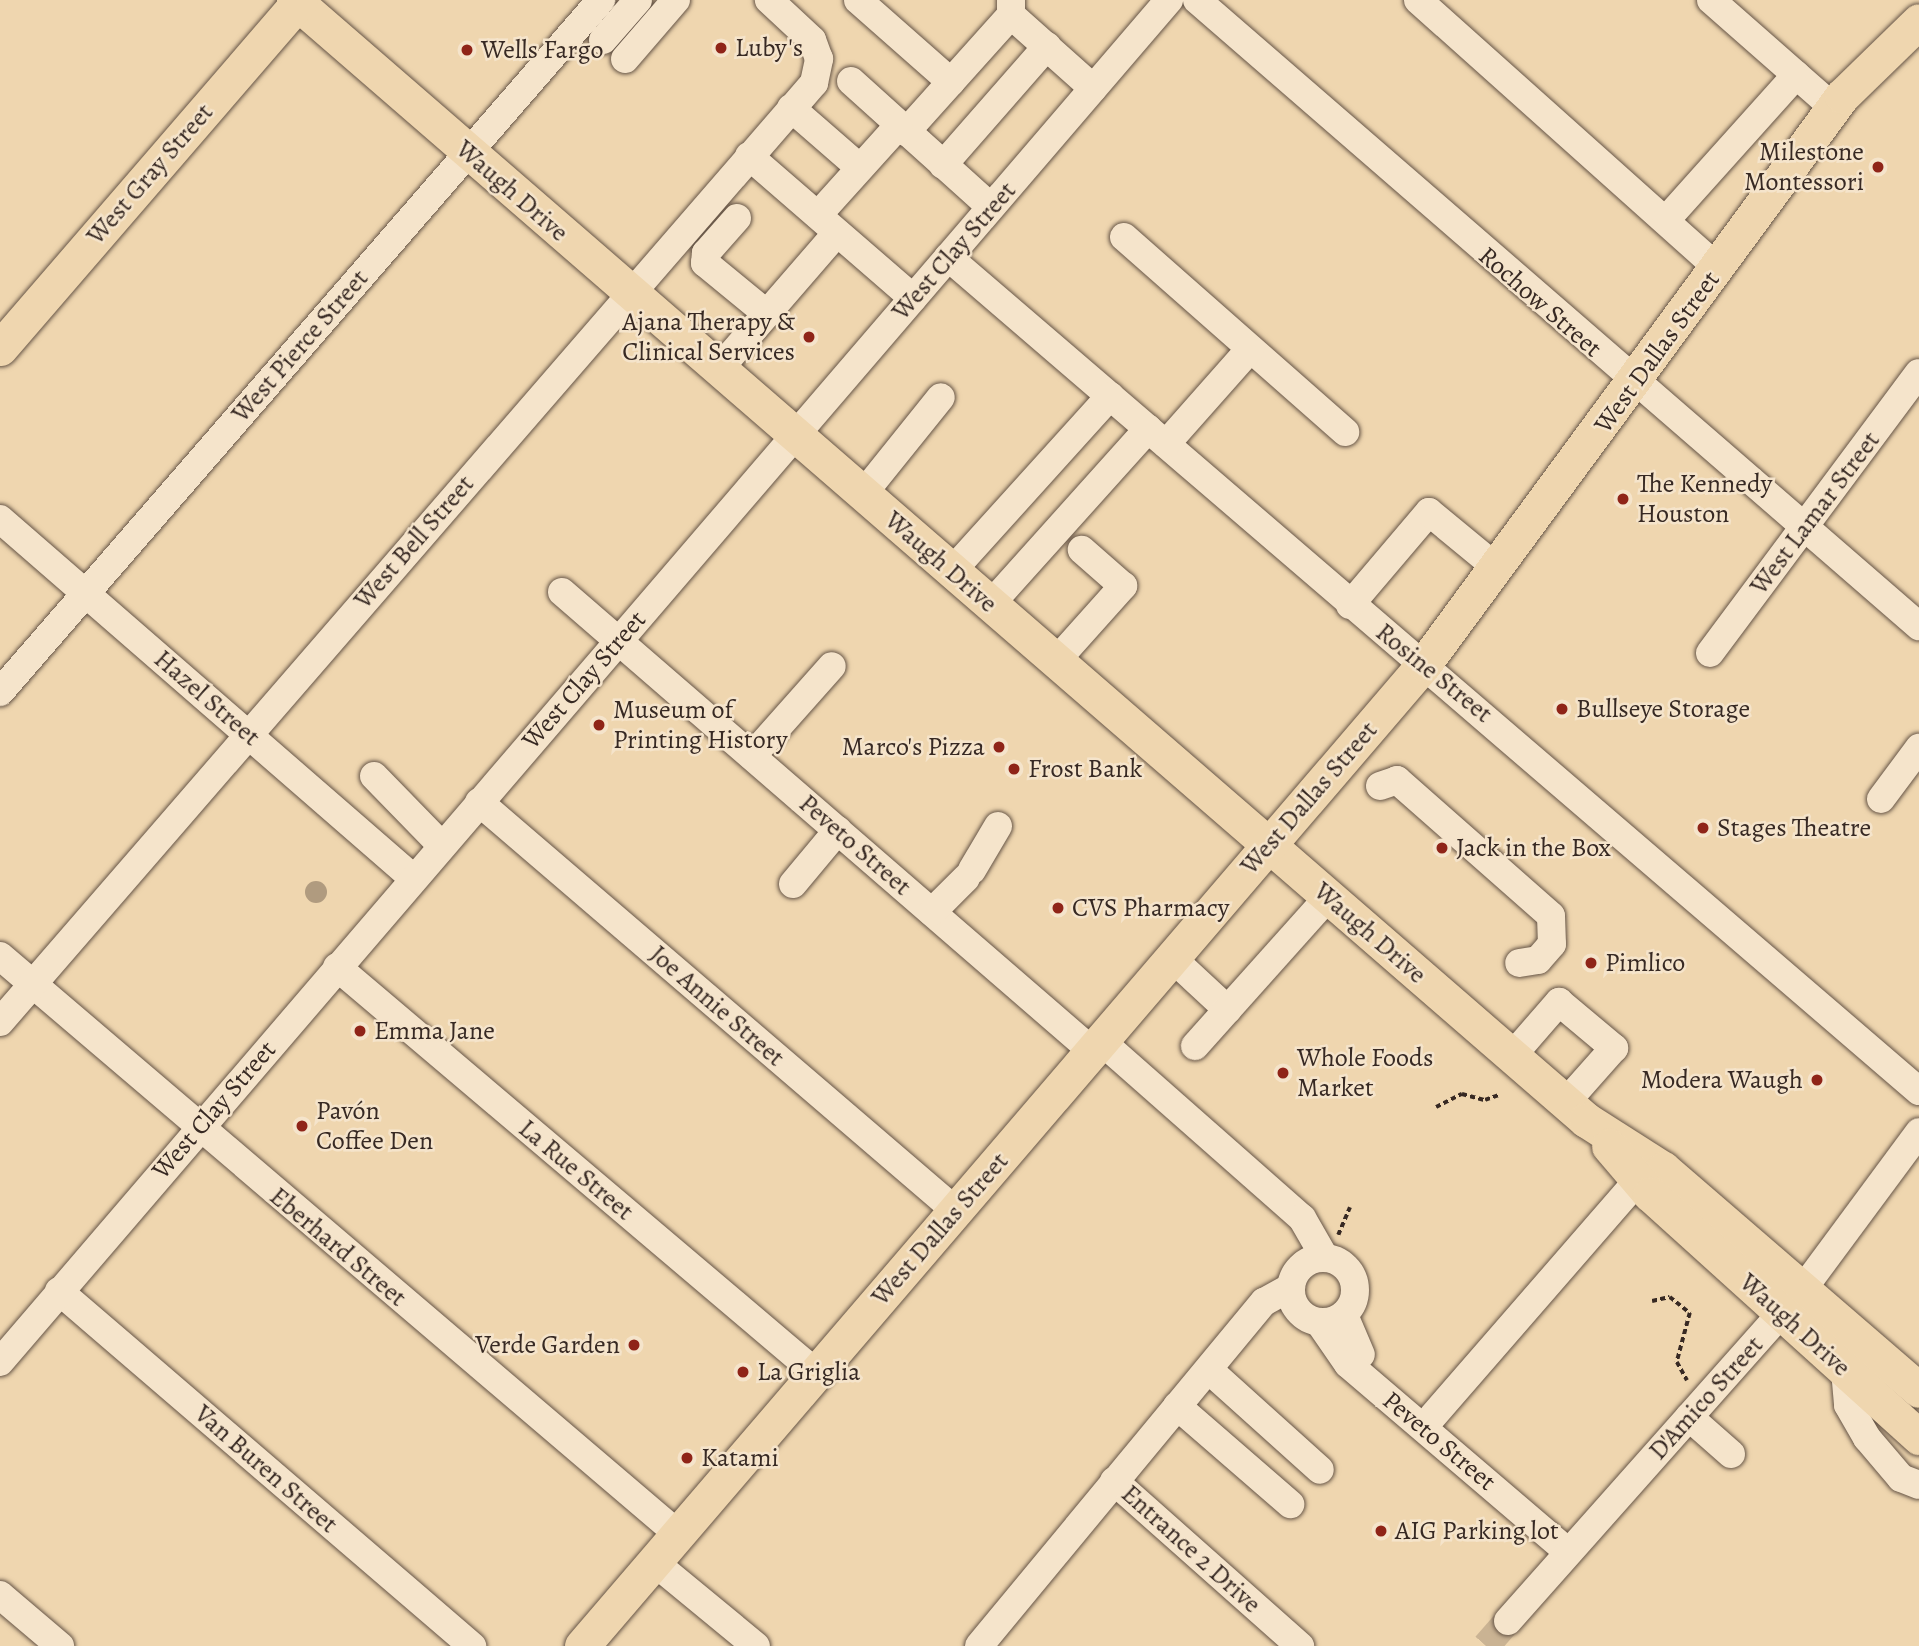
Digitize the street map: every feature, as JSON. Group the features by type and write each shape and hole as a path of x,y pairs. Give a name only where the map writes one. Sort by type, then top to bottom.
{"main road":[{"name":"Waugh Drive","path":"294,1 1576,1111 1663,1169 1793,1301 1845,1370 1919,1437"},
{"name":"West Gray Street","path":"0,348 294,1"},
{"name":"West Dallas Street","path":"582,1646 1424,664 1635,385 1833,107 1917,25"},
{"name":"Waugh Drive","path":"1576,1111 1638,1180 1793,1301 1919,1390"}],"street":[{"name":"West Pierce Street","path":"0,692 601,0"},
{"path":"603,40 638,0"},
{"path":"625,59 676,0"},
{"path":"858,0 951,82"},
{"name":"West Clay Street","path":"0,1362 198,1128 1169,0"},
{"name":"Rochow Street","path":"1197,0 1635,385 1805,526 1919,626"},
{"path":"1418,0 1718,268"},
{"path":"1711,0 1833,107"},
{"name":"West Bell Street","path":"0,1022 629,293 814,83 819,59 812,40 772,1"},
{"path":"719,369 767,314 828,224 860,168 951,82 1011,8 1046,46 1093,88"},
{"path":"943,165 1046,46"},
{"path":"1665,220 1796,75"},
{"path":"851,82 990,207"},
{"path":"792,108 860,168"},
{"path":"749,156 913,298"},
{"path":"737,218 705,263 767,314"},
{"path":"1124,237 1345,432"},
{"name":"Rosine Street","path":"948,257 1919,1091"},
{"path":"990,604 1157,437 1250,349"},
{"name":"West Lamar Street","path":"1710,653 1919,373"},
{"path":"952,571 1110,396"},
{"path":"863,494 941,397"},
{"path":"1350,605 1429,512 1497,568"},
{"name":"Hazel Street","path":"0,519 413,878"},
{"path":"1056,661 1123,586 1082,550"},
{"name":"Peveto Street","path":"562,593 932,912 1286,1203 1331,1249 1352,1276 1353,1301 1310,1300"},
{"path":"752,757 832,666"},
{"path":"1881,799 1919,748"},
{"path":"374,776 408,807 409,818 383,852"},
{"path":"1380,786 1397,780 1551,916 1552,944 1538,960 1519,963"},
{"name":"Joe Annie Street","path":"479,802 956,1210"},
{"path":"409,818 441,845"},
{"path":"932,912 969,874 998,826"},
{"path":"793,884 838,830"},
{"path":"1195,1046 1328,897"},
{"name":"Eberhard Street","path":"0,956 198,1128 678,1534"},
{"path":"1172,958 1227,1010"},
{"name":"La Rue Street","path":"337,967 816,1373"},
{"path":"1511,1055 1559,1002 1614,1048 1576,1111"},
{"name":"D'Amico Street","path":"1507,1621 1793,1301 1919,1132"},
{"path":"1433,1416 1638,1180"},
{"name":"Peveto Street","path":"1286,1203 1310,1300 1348,1364 1573,1547"},
{"path":"979,1646 1177,1406 1248,1326 1264,1302 1310,1300 1331,1249"},
{"name":"Van Buren Street","path":"59,1291 472,1646"},
{"name":"Peveto Street","path":"1310,1300 1360,1354 1433,1416 1573,1547"},
{"path":"1209,1370 1320,1470"},
{"path":"1845,1370 1848,1405 1867,1438 1901,1478 1919,1485"},
{"path":"1177,1406 1290,1504"},
{"path":"1689,1417 1731,1454"},
{"name":"Entrance 2 Drive","path":"1114,1481 1300,1646"},
{"path":"654,1562 756,1646"},
{"path":"0,1595 60,1646"}],"path":[{"path":"1436,1107 1462,1094 1485,1100 1499,1096"},
{"path":"1331,1249 1350,1207"},
{"path":"1652,1301 1670,1297 1690,1313 1677,1362 1687,1380"}],"shaded area":[{"path":"316,881 324,884 327,892 324,900 316,903 308,900 305,892 308,884"}],"tunnel":[{"path":"1486,1646 1508,1621"}],"place":[{"name":"Luby's","path":"721,48"},
{"name":"Wells Fargo","path":"467,50"},
{"name":"Milestone Montessori","path":"1878,167"},
{"name":"Ajana Therapy & Clinical Services","path":"809,337"},
{"name":"The Kennedy Houston","path":"1623,499"},
{"name":"Bullseye Storage","path":"1562,709"},
{"name":"Museum of Printing History","path":"599,725"},
{"name":"Marco's Pizza","path":"999,747"},
{"name":"Frost Bank","path":"1014,769"},
{"name":"Stages Theatre","path":"1703,828"},
{"name":"Jack in the Box","path":"1442,848"},
{"name":"CVS Pharmacy","path":"1058,908"},
{"name":"Pimlico","path":"1591,963"},
{"name":"Emma Jane","path":"360,1031"},
{"name":"Whole Foods Market","path":"1283,1073"},
{"name":"Modera Waugh","path":"1817,1080"},
{"name":"Pavón Coffee Den","path":"302,1126"},
{"name":"Verde Garden","path":"634,1345"},
{"name":"La Griglia","path":"743,1372"},
{"name":"Katami","path":"687,1458"},
{"name":"AIG Parking lot","path":"1381,1531"}]}
